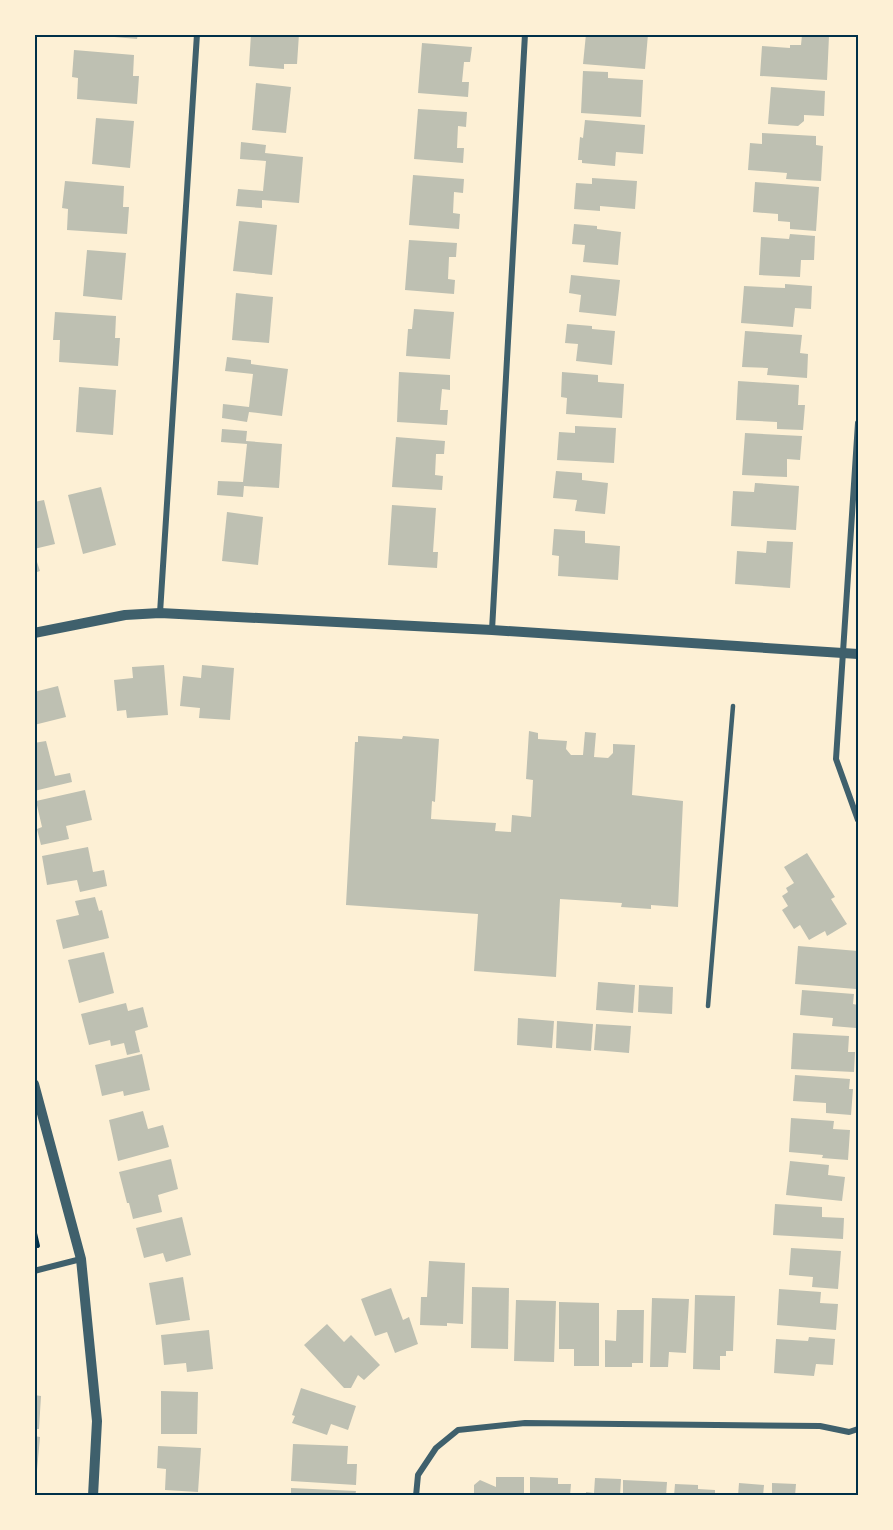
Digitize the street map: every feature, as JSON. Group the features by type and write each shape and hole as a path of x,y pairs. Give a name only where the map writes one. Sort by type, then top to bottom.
{"street":[{"path":"160,613 197,34"},
{"path":"492,630 525,34"},
{"path":"858,423 836,759 858,820"},
{"path":"34,633 125,615 160,613 492,630 858,654"},
{"path":"34,1084 81,1259 97,1421 93,1496"},
{"path":"34,1271 81,1259"},
{"path":"416,1496 418,1475 436,1448 458,1430 525,1423 820,1426 849,1432 858,1429"}],"lane":[{"path":"708,1006 733,706"}],"path":[{"path":"34,1229 39,1246"}],"building":[{"path":"103,34 138,34 137,39 103,36"},
{"path":"251,34 299,34 297,64 284,64 284,69 249,66"},
{"path":"586,34 648,34 645,69 583,64"},
{"path":"802,35 829,36 827,80 760,76 762,46 790,48 790,45 801,45"},
{"path":"422,43 472,47 470,62 464,62 462,82 469,82 468,97 418,93"},
{"path":"74,50 134,55 133,76 139,76 137,104 77,99 78,78 72,77"},
{"path":"583,71 608,72 608,78 643,80 641,117 581,113"},
{"path":"256,83 291,87 286,133 252,130"},
{"path":"771,87 825,91 824,116 804,115 804,121 798,126 768,124"},
{"path":"418,109 467,112 466,127 458,126 457,148 464,148 463,163 414,159"},
{"path":"96,118 134,121 130,168 92,164"},
{"path":"585,120 645,125 643,154 616,152 615,166 582,163 582,160 578,160 580,137 583,138"},
{"path":"762,133 816,136 816,145 823,146 821,181 786,179 787,173 748,170 750,143 762,144"},
{"path":"241,142 266,145 265,153 303,157 299,203 262,200 262,208 236,206 238,189 263,191 266,161 240,159"},
{"path":"413,175 464,179 463,193 454,192 453,213 460,214 459,229 409,225"},
{"path":"592,178 637,181 635,209 600,206 600,211 574,209 576,183 592,184"},
{"path":"65,181 124,186 123,207 129,207 127,234 67,230 68,209 62,208"},
{"path":"755,182 819,187 816,231 790,229 790,222 778,221 778,214 753,212"},
{"path":"239,221 277,225 272,275 233,271"},
{"path":"574,224 597,226 597,229 621,232 618,265 583,262 585,245 572,244"},
{"path":"790,234 815,236 814,260 801,260 800,277 759,275 761,237 789,239"},
{"path":"409,240 457,243 456,257 449,257 448,279 455,280 454,294 405,290"},
{"path":"87,250 126,253 122,300 83,296"},
{"path":"571,275 620,280 616,316 579,312 581,295 569,293"},
{"path":"785,284 812,286 811,309 795,308 793,327 741,323 744,286 785,288"},
{"path":"236,293 273,297 269,343 232,340"},
{"path":"414,309 454,312 450,359 406,356 408,329 412,329"},
{"path":"55,312 116,316 115,338 120,338 118,366 59,362 60,340 53,340"},
{"path":"567,324 615,331 612,365 576,361 578,344 565,343"},
{"path":"745,331 802,335 800,353 808,354 807,378 767,375 768,368 742,367"},
{"path":"227,357 251,360 251,364 288,369 282,416 249,412 247,422 222,418 223,404 249,407 253,374 225,371"},
{"path":"399,372 450,375 450,390 442,389 440,410 448,410 447,425 397,422"},
{"path":"562,372 598,375 598,382 624,384 622,418 566,414 567,398 561,397"},
{"path":"738,381 799,385 798,405 805,405 803,430 777,429 777,422 736,420"},
{"path":"79,387 116,390 113,435 76,432"},
{"path":"575,426 616,428 614,463 557,460 559,432 575,433"},
{"path":"222,429 247,431 246,441 282,444 279,488 244,486 243,497 217,495 218,481 243,482 247,444 221,442"},
{"path":"745,433 802,436 800,460 787,459 787,477 742,475"},
{"path":"396,437 445,441 444,454 436,454 435,475 443,476 442,490 392,487"},
{"path":"556,471 582,473 582,480 608,483 605,514 575,511 577,500 553,498"},
{"path":"755,483 799,486 796,530 731,526 733,491 754,492"},
{"path":"101,487 116,545 83,554 68,495"},
{"path":"44,500 55,544 34,549 34,502"},
{"path":"392,505 436,508 433,552 438,552 437,568 388,565"},
{"path":"227,512 263,517 258,565 222,561"},
{"path":"554,529 585,531 585,543 620,546 618,580 558,576 559,556 552,555"},
{"path":"767,541 793,542 790,588 735,584 737,551 766,553"},
{"path":"34,553 40,571 34,573"},
{"path":"164,665 168,715 127,718 126,710 117,711 114,680 133,678 132,667"},
{"path":"202,665 234,668 230,720 199,718 200,708 180,706 183,676 201,678"},
{"path":"58,686 66,717 34,725 34,692"},
{"path":"529,731 538,733 538,739 567,741 566,749 571,755 583,755 585,732 596,733 594,757 608,758 613,753 613,744 635,745 632,795 683,801 678,907 651,905 651,909 621,907 622,903 560,899 556,977 474,971 478,914 346,905 355,742 358,742 358,736 439,739 435,802 432,801 431,819 496,823 495,831 511,832 512,815 531,817 533,780 526,779"},
{"path":"46,741 55,776 70,773 72,782 34,791 34,743"},
{"path":"85,790 92,820 66,826 69,839 41,845 37,829 42,827 36,801"},
{"path":"88,847 93,872 104,870 107,886 80,892 77,880 47,885 42,856"},
{"path":"807,853 835,897 831,899 847,924 827,936 825,931 809,940 800,925 794,929 782,910 788,906 782,896 788,892 786,888 794,883 784,867"},
{"path":"95,897 99,911 102,910 109,938 63,949 56,920 79,915 75,901"},
{"path":"798,946 858,951 856,989 795,984"},
{"path":"104,952 114,993 79,1003 68,960"},
{"path":"598,982 635,985 633,1013 596,1010"},
{"path":"639,985 673,987 672,1014 638,1012"},
{"path":"802,990 854,994 853,1004 858,1005 856,1028 832,1026 833,1018 800,1015"},
{"path":"126,1003 128,1011 143,1007 148,1027 135,1031 140,1052 127,1055 124,1043 111,1046 110,1040 89,1045 81,1014"},
{"path":"518,1018 554,1021 552,1048 517,1045"},
{"path":"557,1021 593,1024 591,1051 556,1048"},
{"path":"596,1024 631,1026 629,1053 594,1050"},
{"path":"793,1033 849,1036 848,1052 855,1052 854,1072 791,1069"},
{"path":"142,1054 150,1090 124,1096 123,1091 102,1096 95,1065"},
{"path":"795,1075 850,1079 849,1089 853,1089 851,1115 826,1113 826,1103 793,1101"},
{"path":"143,1111 148,1129 163,1125 169,1147 118,1161 109,1120"},
{"path":"791,1118 834,1121 833,1129 850,1130 848,1160 789,1152"},
{"path":"171,1159 178,1189 158,1195 162,1212 133,1219 119,1172"},
{"path":"790,1161 829,1165 828,1175 845,1177 842,1201 786,1195"},
{"path":"775,1204 822,1207 822,1217 844,1218 843,1239 773,1235"},
{"path":"182,1217 191,1255 166,1262 163,1253 144,1258 136,1228"},
{"path":"791,1248 841,1251 838,1289 812,1287 813,1277 789,1275"},
{"path":"429,1261 465,1263 463,1324 420,1325 421,1297 427,1297"},
{"path":"183,1277 190,1320 156,1325 149,1283"},
{"path":"472,1287 509,1288 508,1349 471,1348"},
{"path":"391,1288 403,1320 409,1317 418,1344 395,1353 387,1332 375,1336 361,1299"},
{"path":"779,1289 821,1292 820,1303 838,1304 836,1330 777,1325"},
{"path":"695,1295 735,1296 733,1351 726,1351 726,1356 720,1356 720,1370 693,1369"},
{"path":"652,1298 689,1299 686,1353 669,1352 668,1367 650,1367"},
{"path":"516,1300 556,1301 554,1362 514,1361"},
{"path":"559,1302 599,1303 599,1366 574,1366 574,1349 559,1349"},
{"path":"617,1310 644,1310 643,1363 632,1363 632,1367 605,1367 605,1340 616,1341"},
{"path":"327,1324 344,1342 351,1335 380,1365 364,1380 358,1375 351,1388 344,1388 304,1345"},
{"path":"209,1330 213,1369 187,1372 186,1363 164,1365 161,1335"},
{"path":"809,1337 835,1339 833,1365 816,1364 814,1376 774,1373 776,1339 808,1341"},
{"path":"301,1388 356,1406 348,1430 331,1424 327,1435 292,1423 295,1416 292,1415"},
{"path":"161,1391 198,1392 197,1434 161,1434"},
{"path":"34,1395 41,1396 39,1429 34,1429"},
{"path":"34,1436 40,1437 36,1481 34,1481"},
{"path":"293,1444 348,1446 347,1464 357,1464 356,1485 291,1481"},
{"path":"158,1446 201,1448 198,1492 165,1490 166,1469 157,1468"},
{"path":"496,1477 524,1477 524,1496 474,1496 474,1485 480,1480 496,1487"},
{"path":"530,1477 558,1478 558,1484 571,1484 570,1496 530,1496"},
{"path":"595,1478 621,1479 620,1496 586,1496 586,1492 594,1493"},
{"path":"623,1480 667,1482 666,1496 623,1496"},
{"path":"739,1483 764,1485 763,1496 738,1496"},
{"path":"772,1483 796,1484 795,1496 772,1496"},
{"path":"675,1484 698,1485 698,1489 715,1490 715,1496 674,1496"},
{"path":"291,1488 356,1491 355,1496 291,1496"}]}
